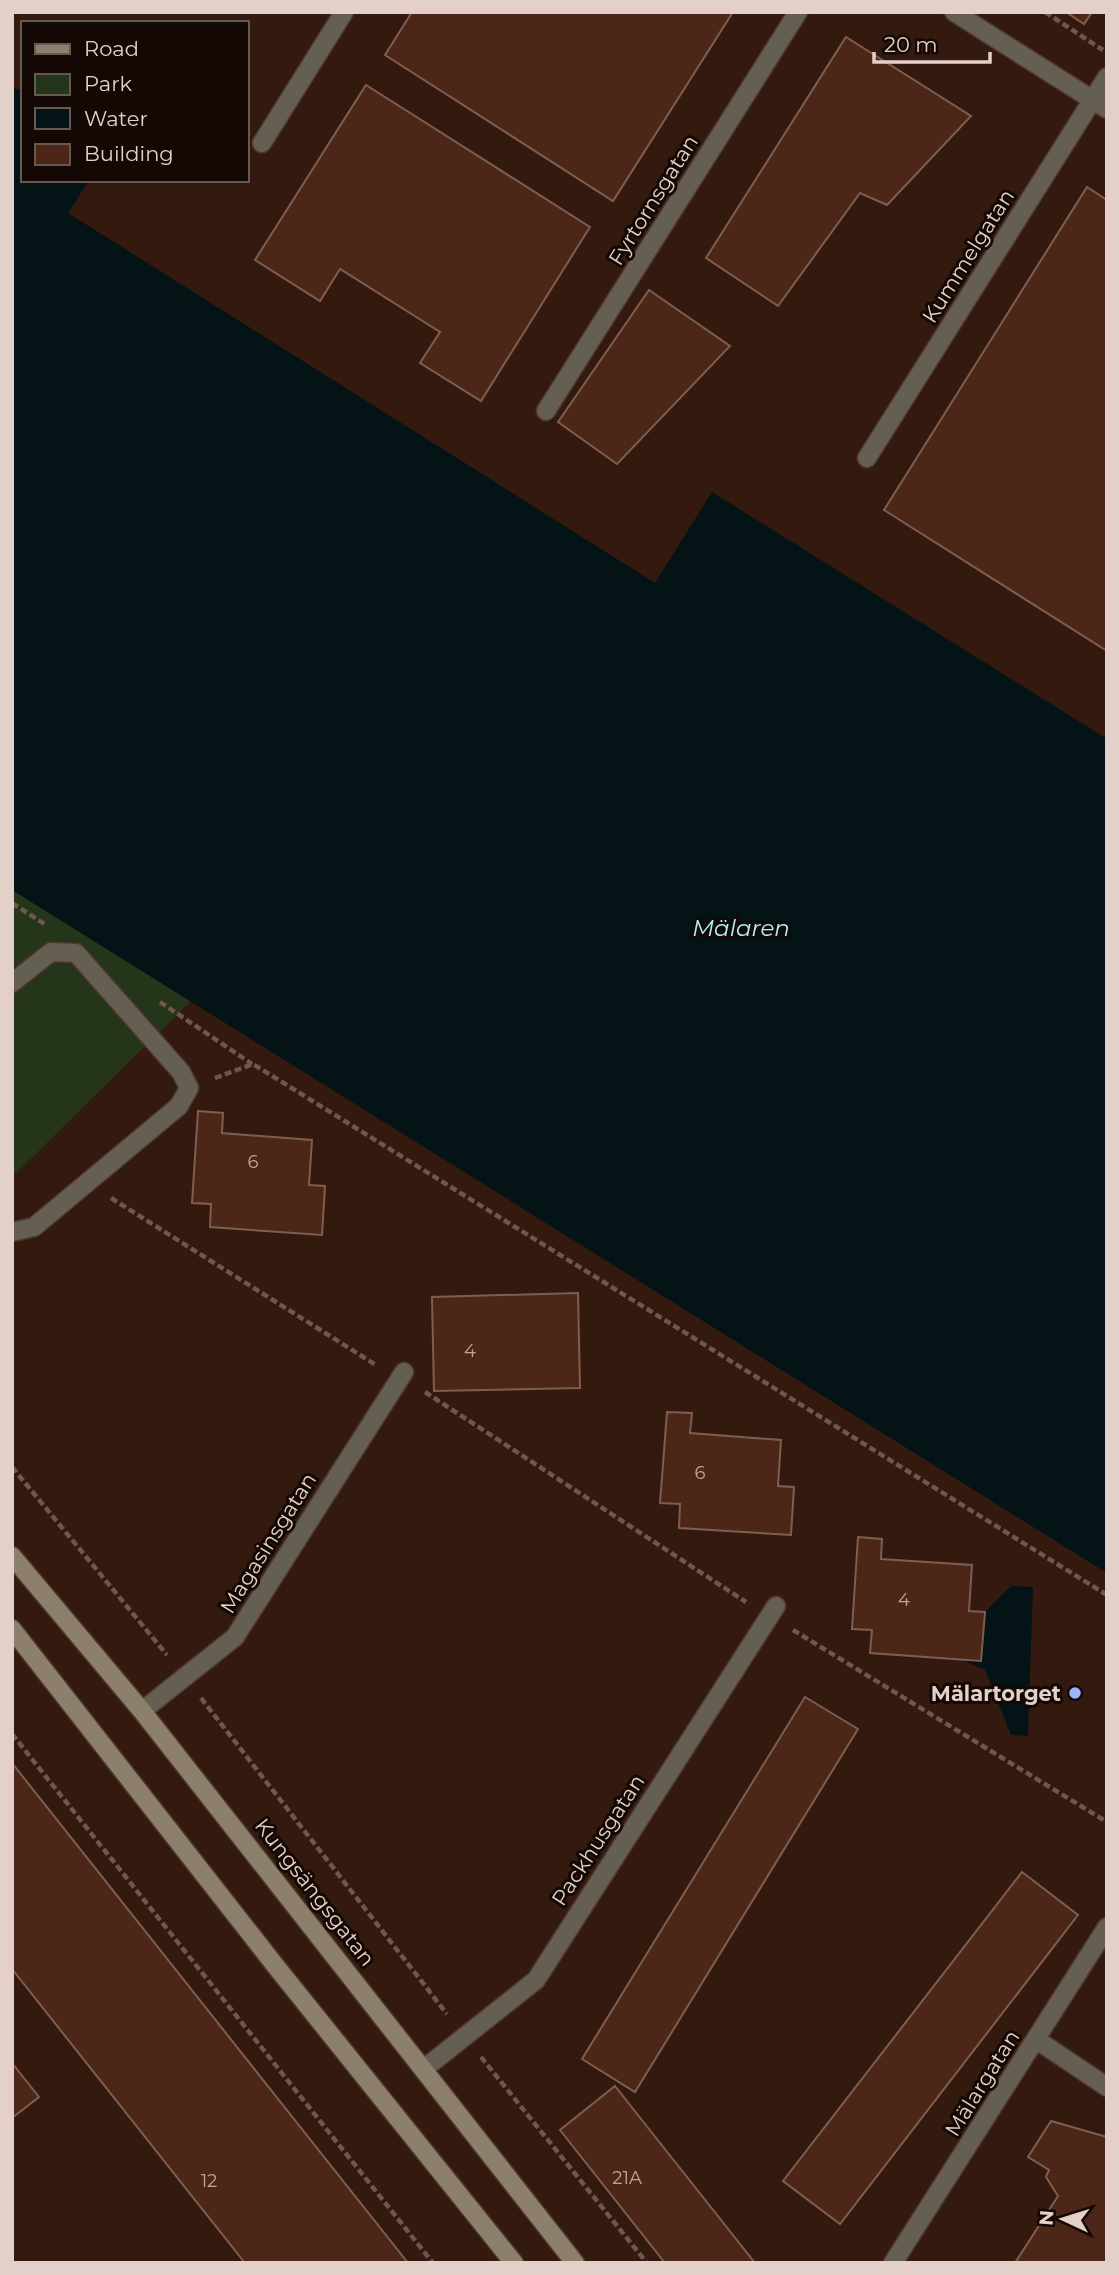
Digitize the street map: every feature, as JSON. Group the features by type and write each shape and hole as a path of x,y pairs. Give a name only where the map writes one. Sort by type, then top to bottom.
{"main road":[{"name":"Kungsängsgatan","path":"12,1556 142,1711 425,2068 575,2263"},
{"path":"12,1629 514,2263"}],"street":[{"path":"262,143 344,12"},
{"name":"Fyrtornsgatan","path":"545,411 798,12"},
{"path":"954,12 1107,109"},
{"name":"Kummelgatan","path":"867,458 1107,77"},
{"path":"12,982 51,952 76,953 181,1072 189,1088 179,1106 34,1227 12,1232"},
{"name":"Magasinsgatan","path":"142,1711 235,1637 404,1372"},
{"name":"Packhusgatan","path":"425,2068 536,1980 776,1606"},
{"name":"Mälargatan","path":"894,2263 1107,1927"},
{"path":"1037,2040 1107,2087"}],"path":[{"path":"1045,12 1107,52"},
{"path":"189,1088 253,1064 1107,1595"},
{"path":"87,1183 374,1364 404,1372 433,1400 744,1602 776,1606 783,1623 1107,1822"},
{"path":"12,1467 185,1676 464,2036 647,2263"},
{"path":"12,1734 433,2263"}],"green space":[{"path":"12,884 194,998 12,1177"}],"water":[{"name":"Mälaren","path":"12,87 21,90 21,182 88,182 68,213 655,583 712,492 1107,739 1107,1573 12,890"},
{"path":"1011,1586 1033,1587 1028,1736 1011,1735 985,1670 960,1659 981,1661 985,1612"}],"building":[{"path":"412,12 733,12 613,201 385,55"},
{"path":"1066,12 1092,12 1084,24"},
{"path":"846,37 971,116 887,205 860,193 778,306 706,258"},
{"path":"366,85 590,227 481,401 420,363 440,332 340,269 320,301 255,260"},
{"path":"1087,187 1107,200 1107,651 884,510"},
{"path":"649,290 730,346 617,464 558,422"},
{"path":"198,1111 223,1113 222,1133 312,1140 309,1185 325,1186 322,1235 210,1227 211,1204 192,1203"},
{"path":"578,1293 580,1388 434,1391 432,1297"},
{"path":"667,1412 692,1413 690,1433 781,1440 778,1486 794,1487 791,1535 679,1528 680,1504 660,1503"},
{"path":"858,1537 882,1539 881,1559 972,1565 969,1611 985,1612 981,1661 870,1653 872,1630 852,1629"},
{"path":"805,1697 858,1729 635,2092 582,2059"},
{"path":"12,1763 408,2263 245,2263 12,1969"},
{"path":"1022,1872 1078,1915 840,2224 783,2181"},
{"path":"12,2063 39,2097 12,2118"},
{"path":"615,2086 755,2263 665,2263 560,2130"},
{"path":"1051,2121 1107,2137 1107,2263 1015,2263 1058,2196 1046,2177 1049,2170 1028,2157"}],"place":[{"name":"Mälartorget","path":"1075,1693"}]}
